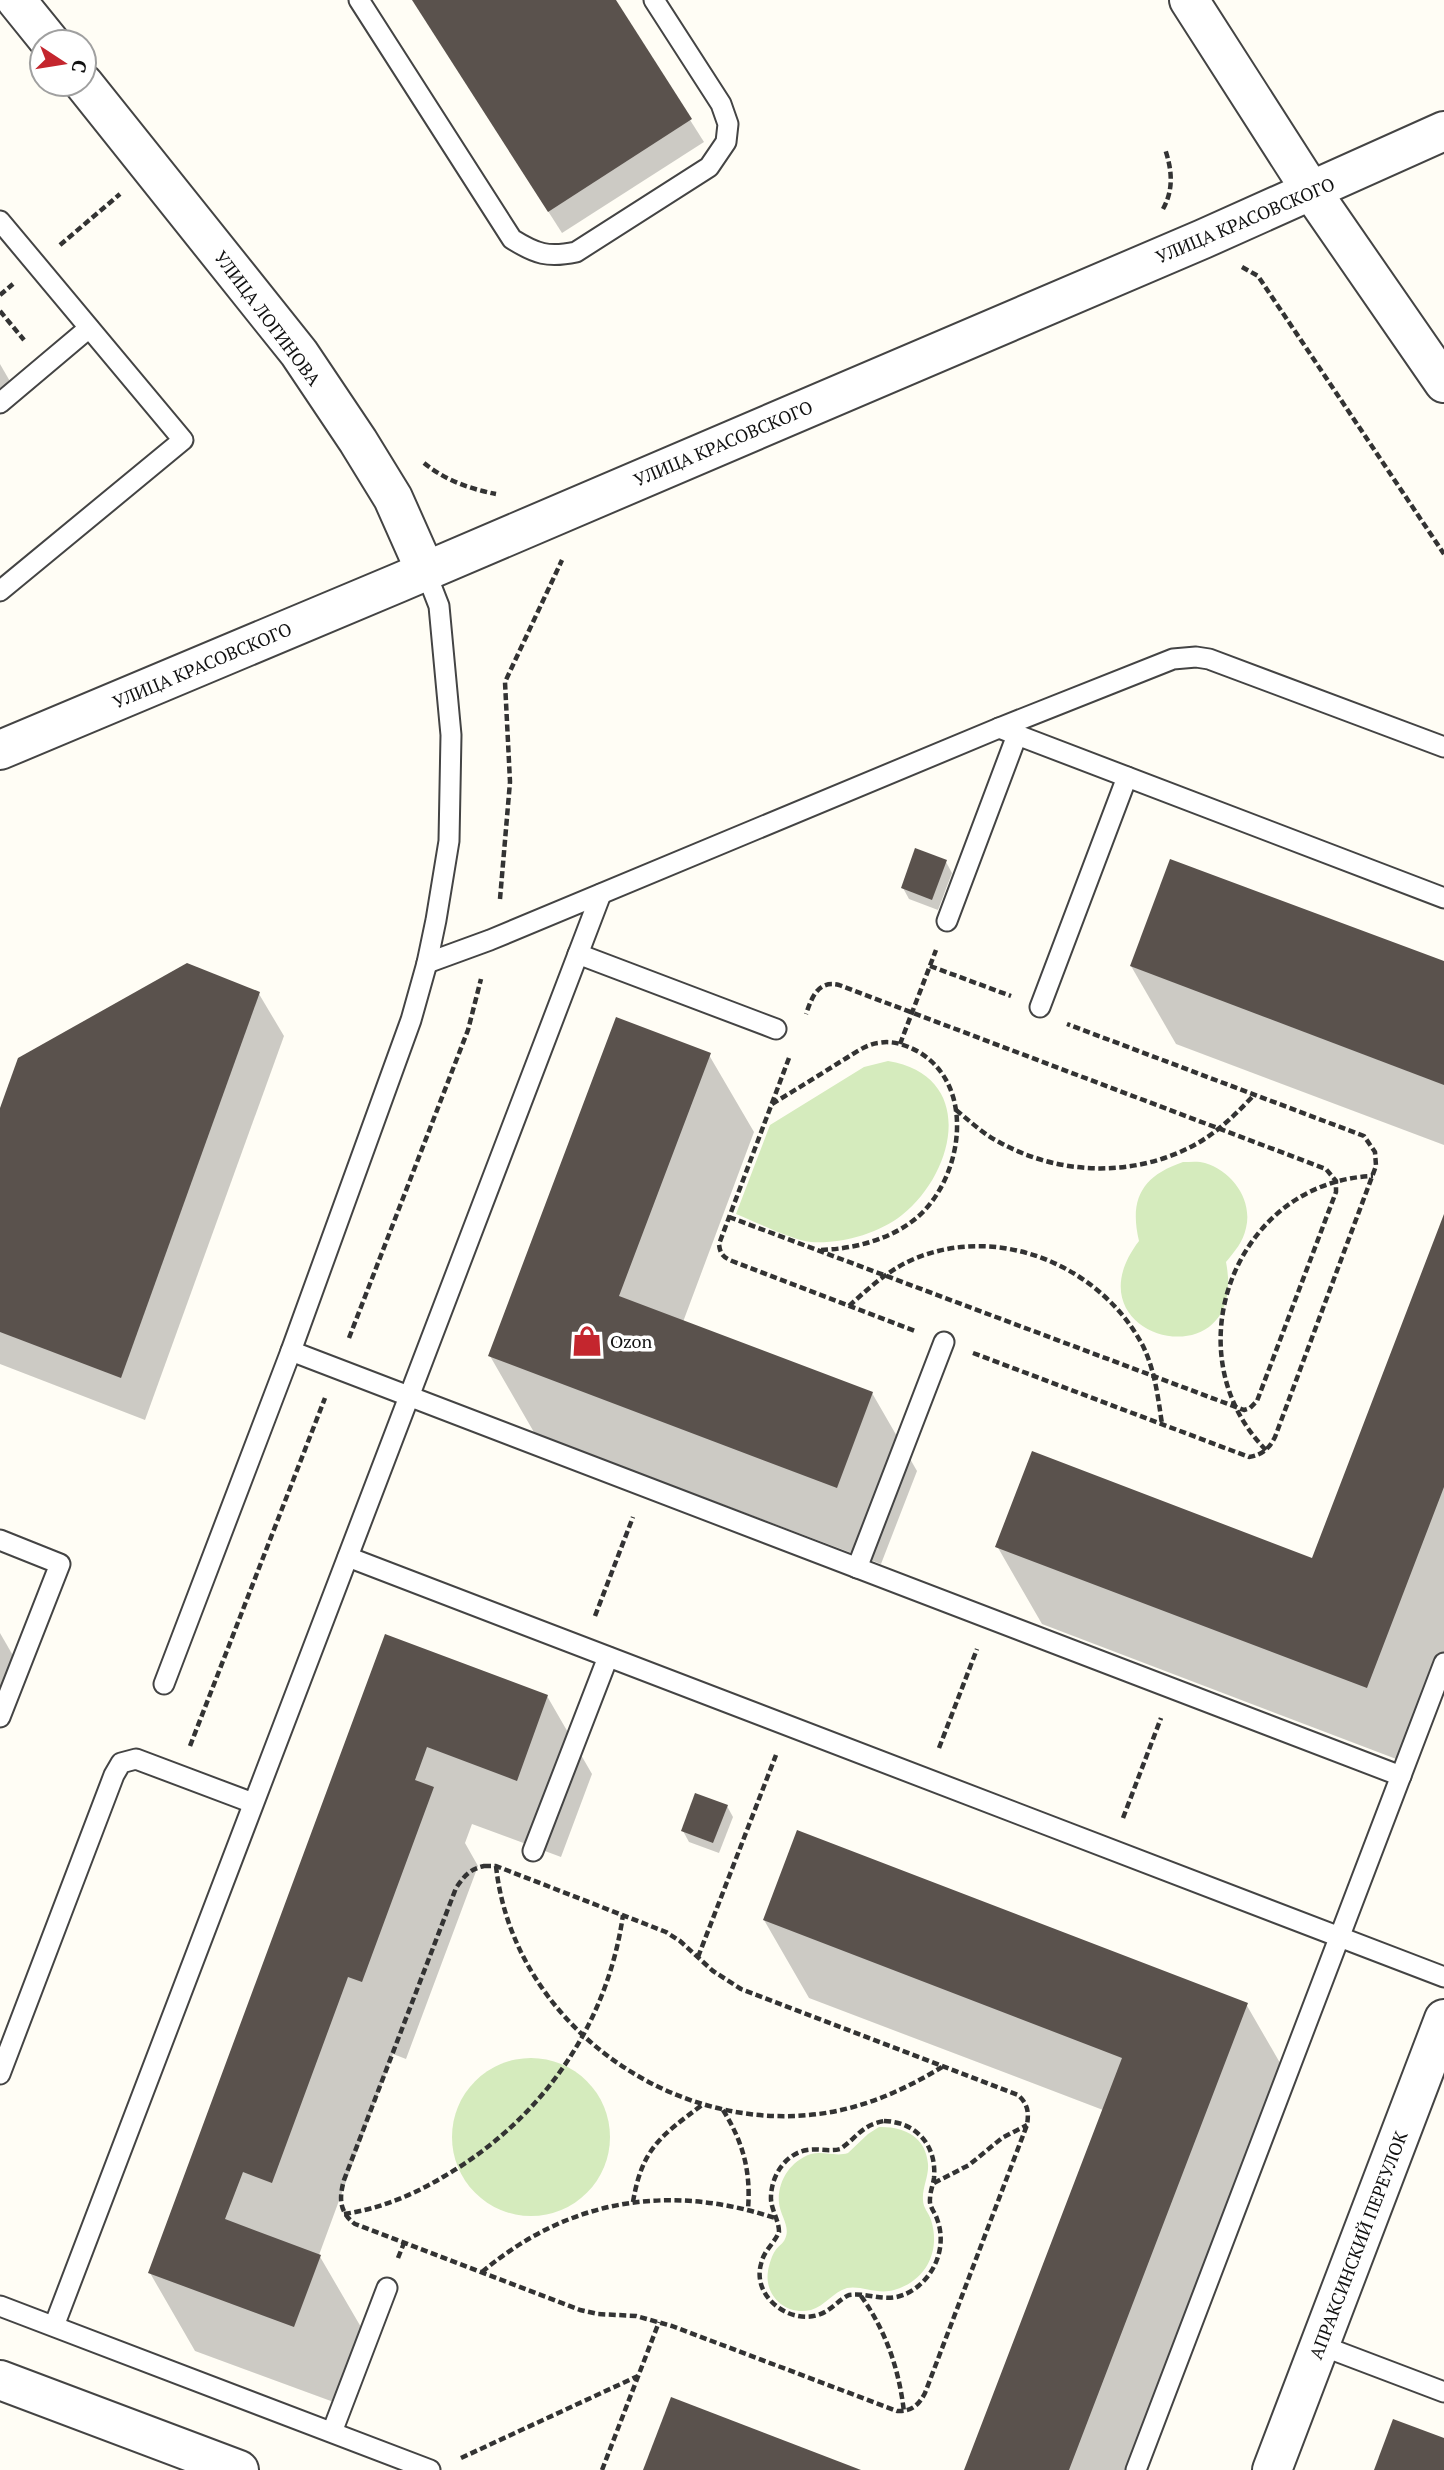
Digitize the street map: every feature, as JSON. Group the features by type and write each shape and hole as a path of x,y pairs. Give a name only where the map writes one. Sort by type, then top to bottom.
{"street":[{"path":"1189,0 1312,192 1444,383"},
{"path":"28,4 42,28"},
{"name":"УЛИЦА ЛОГИНОВА","path":"95,98 299,353 393,498 425,570"},
{"name":"УЛИЦА КРАСОВСКОГО","path":"0,750 1312,192 1444,131"},
{"name":"АПРАКСИНСКИЙ ПЕРЕУЛОК","path":"1272,2470 1444,2020"},
{"path":"0,2380 239,2470"}],"lane":[{"path":"359,0 512,239 536,253 558,256 576,253 709,167 726,142 728,124 721,104 654,0"},
{"path":"0,221 183,440 0,591"},
{"path":"0,403 89,328"},
{"path":"164,1684 291,1351 411,1020 428,963 449,841 451,735 439,606 425,570"},
{"path":"428,963 1008,732 1158,664 1185,657 1209,659 1444,747"},
{"path":"1008,732 1444,898"},
{"path":"947,921 1008,732"},
{"path":"1040,1007 1127,777"},
{"path":"54,2326 601,894"},
{"path":"578,954 776,1029"},
{"path":"858,1568 944,1342"},
{"path":"291,1351 1401,1776"},
{"path":"0,1540 60,1564 0,1717"},
{"path":"348,1557 1444,1976"},
{"path":"533,1851 608,1657"},
{"path":"1136,2470 1444,1663"},
{"path":"0,2074 114,1775 121,1763 136,1759 253,1803"},
{"path":"331,2432 387,2288"},
{"path":"0,2306 430,2470"},
{"path":"1320,2345 1444,2392"}],"path":[{"path":"1159,217 1167,202 1171,184 1171,166 1165,149"},
{"path":"0,322 5,318"},
{"path":"900,1044 947,921"},
{"path":"793,1048 719,1244 723,1257 1249,1457 1266,1450 1275,1437 1373,1176 1376,1152 1364,1136 1047,1017 1042,1014 1040,1007 930,966"},
{"path":"729,1217 1237,1408 1250,1408 1257,1401 1336,1192 1336,1181 1326,1169 833,983 825,984 816,991 805,1017"},
{"path":"772,1104 872,1044 889,1042 923,1055 945,1077 956,1109 957,1144 952,1164 940,1189 923,1212 883,1238 852,1247 815,1250"},
{"path":"956,1109 997,1142 1025,1155 1066,1167 1096,1170 1130,1167 1166,1158 1197,1143 1219,1128 1254,1095"},
{"path":"1266,1450 1248,1430 1227,1388 1221,1357 1220,1326 1225,1296 1236,1267 1252,1241 1272,1218 1297,1199 1336,1181 1354,1176 1373,1176"},
{"path":"849,1306 884,1275 915,1259 958,1248 980,1246 1013,1250 1046,1259 1076,1274 1125,1318 1143,1347 1156,1378 1163,1424"},
{"path":"583,1647 645,1486"},
{"path":"928,1779 989,1618"},
{"path":"1111,1849 1172,1688"},
{"path":"698,1957 787,1725"},
{"path":"496,1866 497,1880 512,1932 536,1980 583,2037 608,2058 653,2086 703,2105 722,2109 755,2115 808,2115 861,2105 911,2086 943,2067"},
{"path":"496,1866 666,1932 698,1957 713,1971 741,1989 1018,2095 1027,2107 1027,2125 925,2393 915,2407 904,2412 897,2411 659,2322 636,2316 580,2310 355,2224 344,2214 340,2200 344,2180 456,1888 474,1868 496,1866"},
{"path":"344,2214 392,2202 429,2186 497,2141 527,2114 553,2083 583,2037 610,1975 622,1915"},
{"path":"633,2202 636,2182 645,2157 656,2142 703,2105"},
{"path":"722,2109 745,2155 748,2209"},
{"path":"897,2121 910,2126 929,2145 933,2157 933,2184 929,2200 941,2235 940,2252 934,2268 924,2282 911,2292 895,2298 878,2299 849,2295 822,2314 811,2317 791,2315 773,2305 762,2288 759,2267 766,2248 779,2232 776,2218 771,2201 772,2185 778,2170 789,2158 803,2150 840,2149 859,2130 870,2124 897,2121"},
{"path":"933,2184 969,2165 1003,2138 1027,2125"},
{"path":"481,2272 516,2245 550,2226 586,2212 633,2202 662,2199 701,2200 748,2209 776,2218"},
{"path":"861,2295 876,2318 893,2357 901,2382 904,2412"},
{"path":"602,2470 659,2322"},
{"path":"461,2458 638,2376"}],"green space":[{"path":"888,1061 916,1070 935,1085 946,1105 949,1128 945,1151 935,1175 921,1197 902,1215 882,1228 834,1241 803,1241 736,1214 770,1125 864,1067"},
{"path":"1183,1162 1205,1163 1232,1180 1246,1207 1246,1228 1243,1238 1226,1262 1226,1300 1212,1325 1189,1336 1163,1335 1139,1324 1124,1303 1122,1275 1139,1241 1136,1213 1142,1191 1157,1174"},
{"path":"531,2058 561,2064 587,2081 604,2107 610,2137 604,2167 587,2193 561,2210 531,2216 501,2210 475,2193 458,2167 452,2137 458,2107 475,2081 501,2064"},
{"path":"879,2127 897,2129 912,2135 923,2147 926,2155 928,2168 923,2200 934,2232 928,2263 915,2280 894,2290 847,2288 811,2310 785,2307 773,2296 768,2271 776,2249 787,2234 779,2203 780,2187 786,2173 797,2162 811,2154 848,2153"}],"building":[{"path":"412,0 616,0 692,119 548,212"},
{"path":"915,848 947,860 932,900 901,888"},
{"path":"1170,859 1444,961 1444,1085 1130,966"},
{"path":"187,963 260,992 121,1378 0,1332 0,1108 18,1058"},
{"path":"616,1017 711,1053 619,1296 873,1392 837,1488 488,1356"},
{"path":"1444,1214 1444,1487 1367,1688 995,1547 1032,1451 1312,1558"},
{"path":"385,1634 548,1695 517,1781 427,1747 415,1780 434,1787 362,1982 348,1977 272,2183 243,2172 225,2219 321,2255 294,2327 148,2273"},
{"path":"695,1793 728,1805 713,1843 681,1831"},
{"path":"797,1830 1248,2003 1069,2470 964,2470 1122,2058 763,1920"},
{"path":"671,2397 861,2470 643,2470"},
{"path":"1393,2419 1444,2438 1444,2470 1374,2470"}],"place":[{"name":"Ozon","path":"587,1341"}]}
